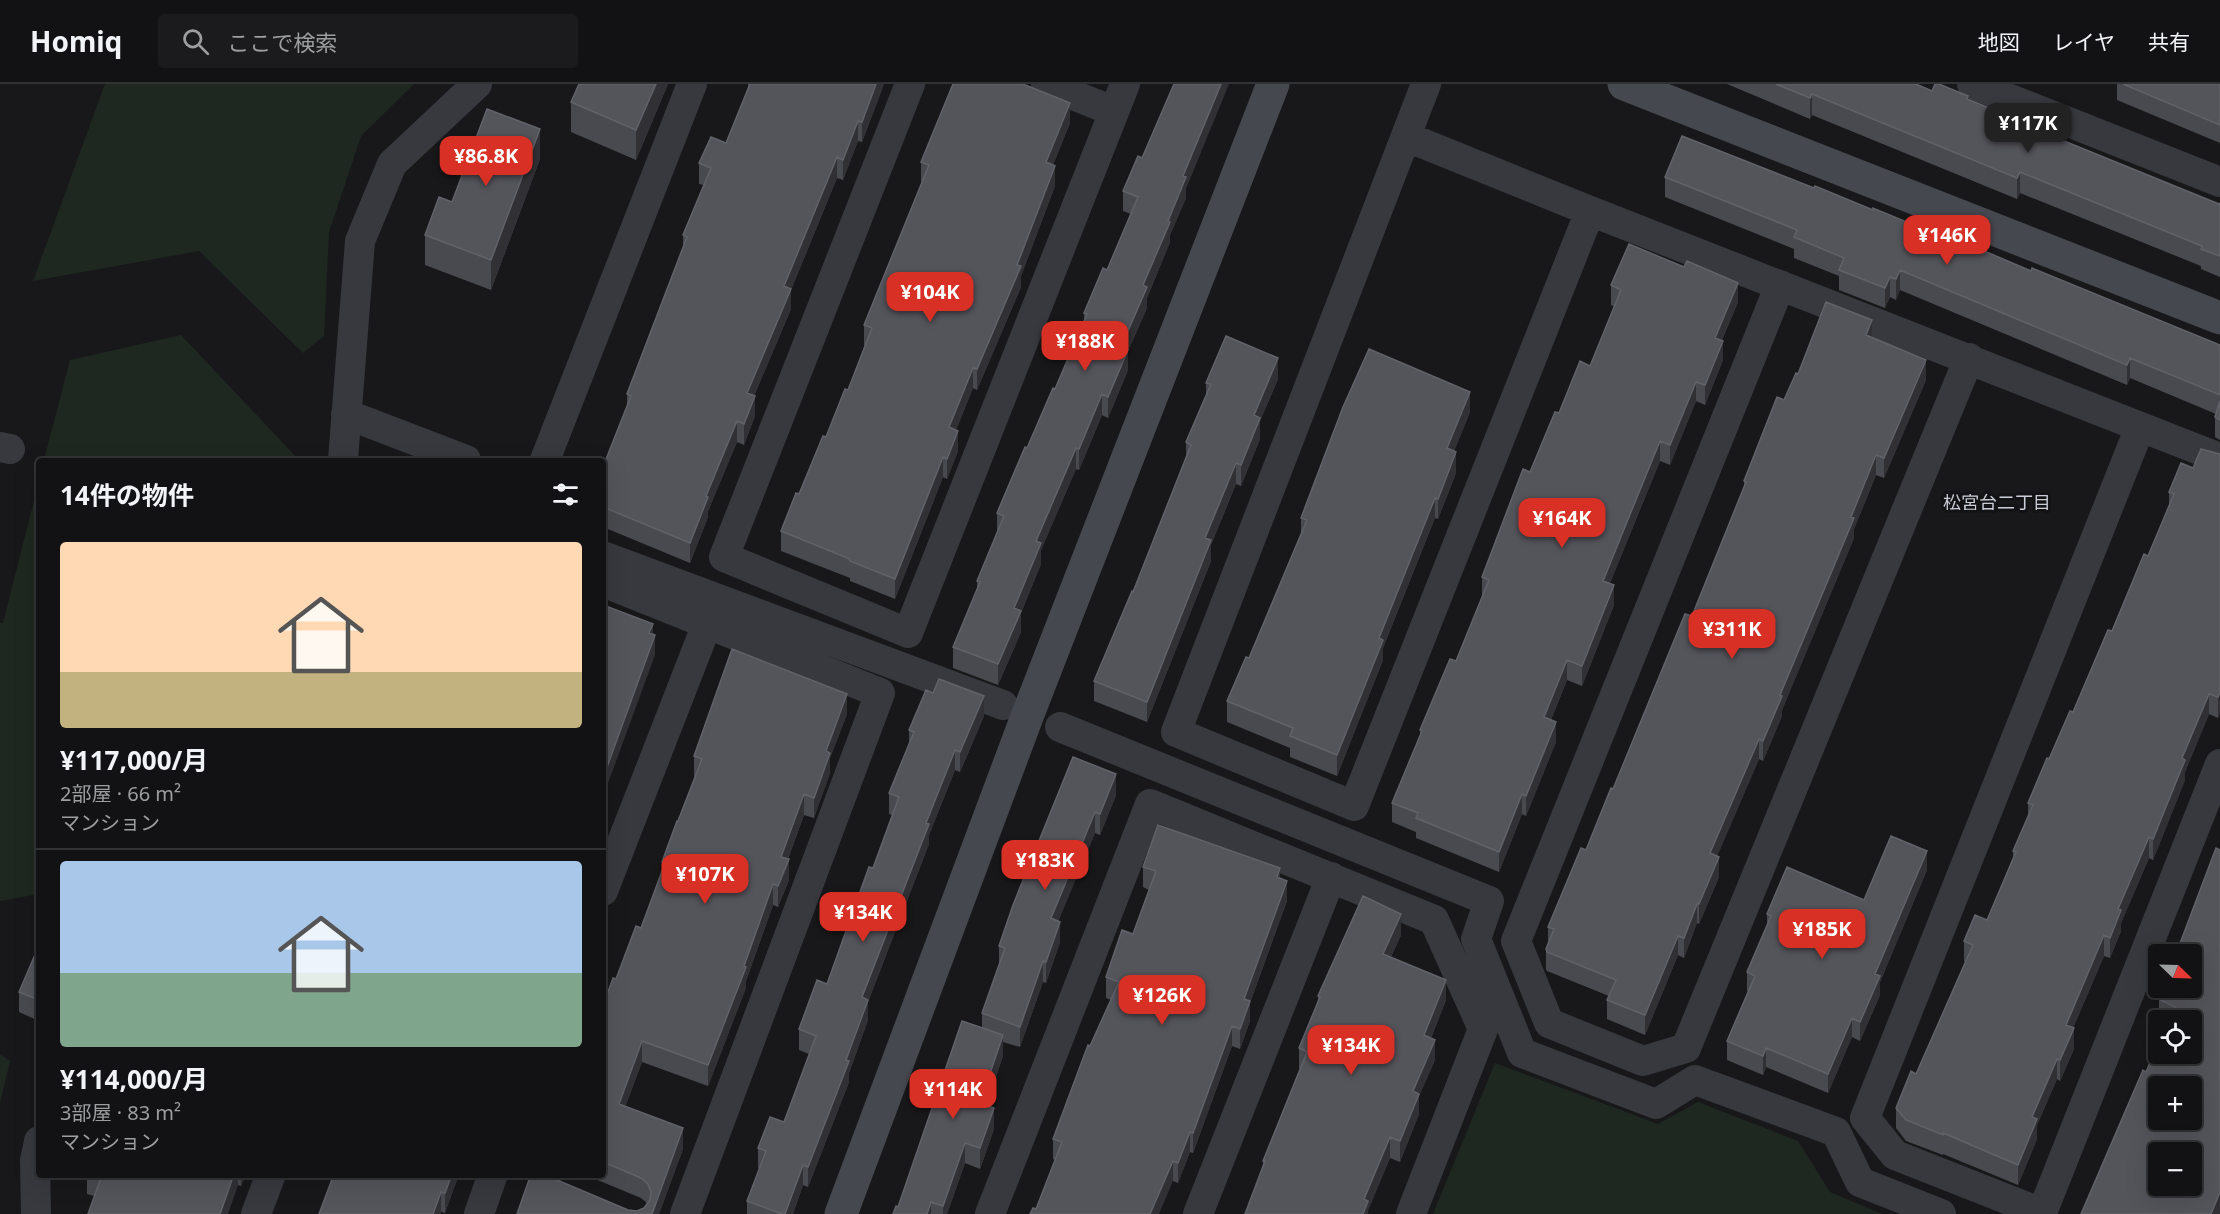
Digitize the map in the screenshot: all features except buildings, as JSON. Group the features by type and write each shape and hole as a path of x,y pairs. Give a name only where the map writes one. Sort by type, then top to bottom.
{"street":[{"path":"344,458 360,241 392,164 477,84"},
{"path":"546,458 692,84"},
{"path":"910,84 724,557 908,633 1125,84"},
{"path":"1046,84 1113,111"},
{"path":"841,1214 1028,714 1273,84"},
{"path":"1426,84 1176,732 1354,806 1590,211"},
{"path":"1624,84 2220,318"},
{"path":"1972,84 2220,182"},
{"path":"1407,137 2220,458"},
{"path":"1780,285 1516,941 1549,1023 1643,1061 1686,1048 1969,358"},
{"path":"346,414 461,458"},
{"path":"2140,427 1865,1118 1894,1155 2042,1214 2220,764"},
{"path":"606,557 1003,705"},
{"path":"606,583 880,693 685,1214"},
{"path":"606,883 707,624"},
{"path":"1060,727 1489,901 1476,939 1522,1053 1656,1104 1695,1080 1836,1132 1860,1182 1941,1214"},
{"path":"990,1214 1150,804 1434,920 1483,1029 1411,1214"},
{"path":"1198,1214 1331,877"},
{"path":"36,1156 36,1214"},
{"path":"256,1214 270,1178"},
{"path":"479,1214 492,1178"}],"shaded area":[{"path":"105,84 414,84 361,136 329,232 324,336 303,353 199,251 33,281"},
{"path":"181,335 297,458 45,458 70,360"},
{"path":"36,493 36,895 0,901 0,623 3,623"},
{"path":"0,1054 10,1061 0,1103"},
{"path":"1495,1063 1658,1124 1698,1102 1798,1141 1830,1192 1882,1214 1433,1214"}],"district":[{"name":"松宮台二丁目","path":"1997,503"}]}
